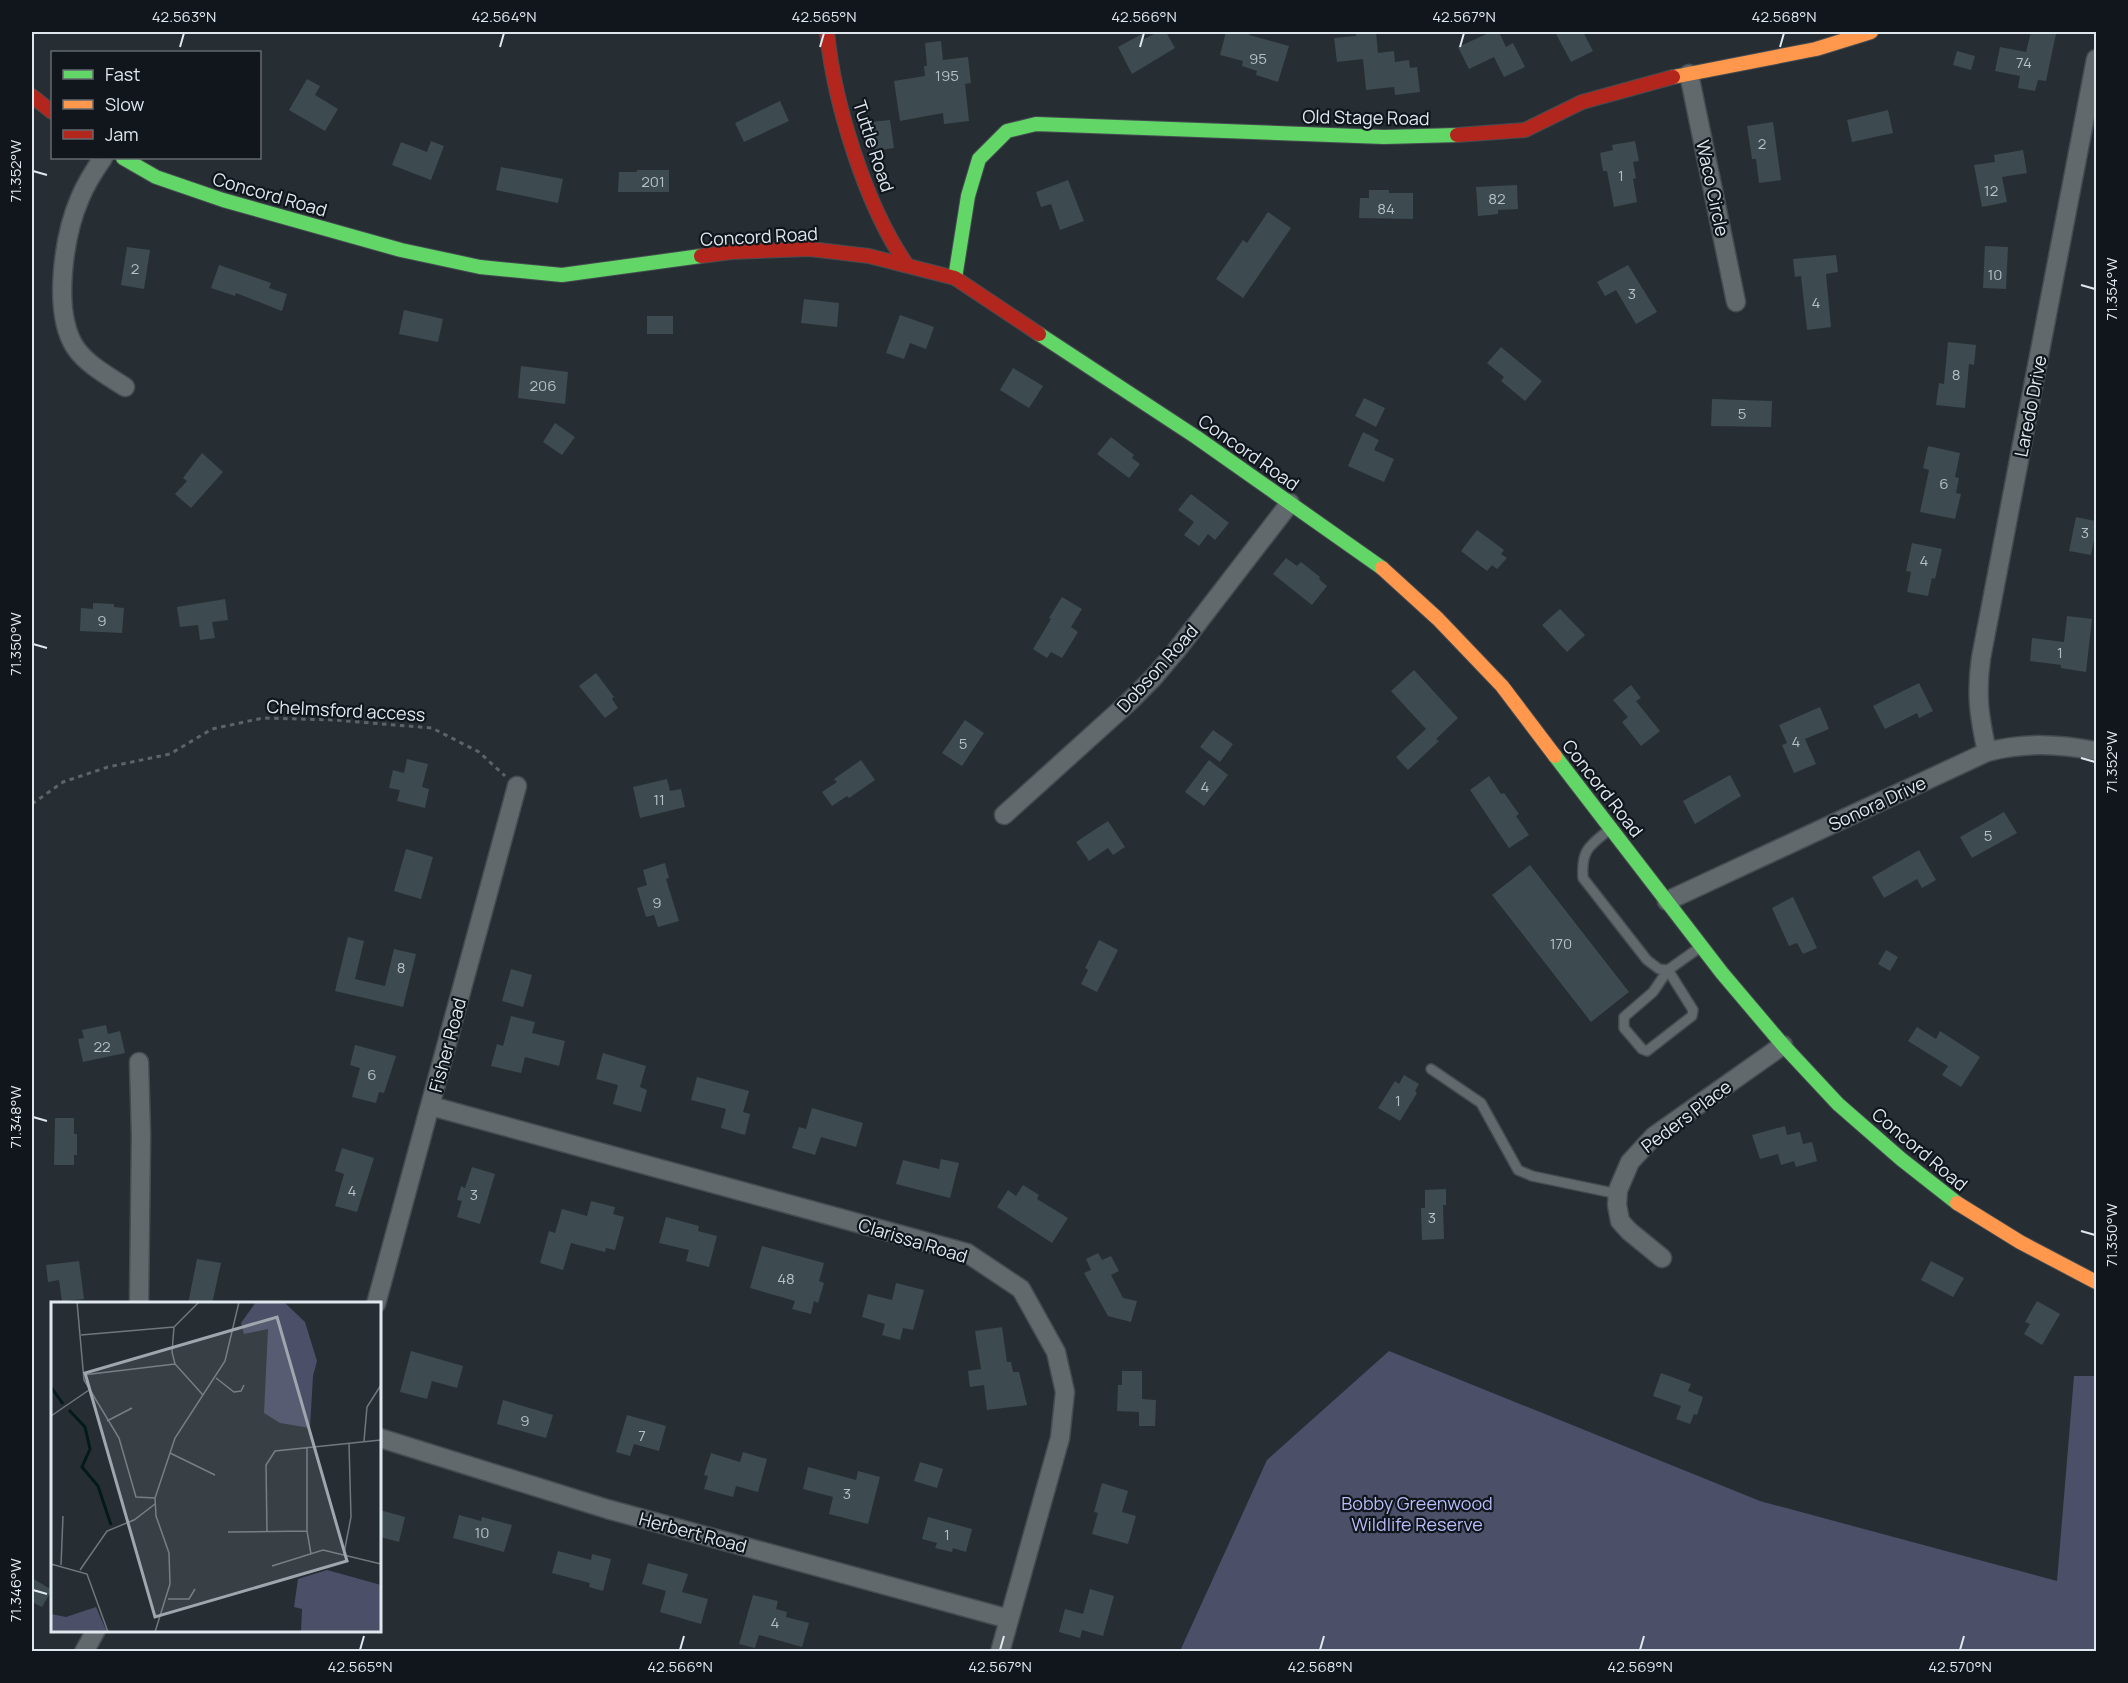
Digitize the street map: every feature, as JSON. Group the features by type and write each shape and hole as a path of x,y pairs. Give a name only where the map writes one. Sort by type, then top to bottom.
{"main road":[{"name":"Tuttle Road","path":"827,32 829,56 850,135 892,246 907,265"},
{"name":"Old Stage Road","path":"955,278 968,196 980,159 1007,131 1036,124 1384,137 1525,130 1582,102 1689,74 1816,49 1871,32"},
{"path":"32,96 51,111"},
{"name":"Concord Road","path":"125,159 156,177 222,200 401,250 480,267 562,275 732,252 810,249 869,256 955,278 1196,437 1391,574 1502,686 1701,946 1783,1045 1838,1104 1960,1206 2020,1242 2097,1282"}],"street":[{"name":"Laredo Drive","path":"1987,752 1977,707 1977,682 2097,59"},
{"name":"Waco Circle","path":"1689,74 1736,302"},
{"path":"102,159 88,180 79,200 68,237 62,285 64,318 68,336 76,350 101,372 126,387"},
{"name":"Dobson Road","path":"1004,815 1152,678 1290,502"},
{"name":"Sonora Drive","path":"1667,901 1987,752 2005,747 2042,744 2097,751"},
{"name":"Fisher Road","path":"377,1302 517,786"},
{"name":"Peders Place","path":"1662,1258 1620,1221 1617,1205 1618,1194 1622,1177 1630,1162 1654,1136 1783,1045"},
{"path":"139,1062 141,1135 139,1297"},
{"name":"Clarissa Road","path":"431,1106 967,1253 1021,1289 1056,1352 1065,1392 1060,1438 1000,1652"},
{"name":"Herbert Road","path":"381,1438 607,1509 1009,1619"},
{"path":"84,1652 95,1632"}],"lane":[{"path":"1611,828 1587,847 1582,861 1583,878 1647,960 1659,969 1668,970"},
{"path":"1668,970 1693,1010 1692,1016 1647,1051 1642,1049 1624,1028 1624,1017 1653,992 1668,970 1701,946"},
{"path":"1431,1069 1481,1103 1518,1170 1532,1176 1618,1194"}],"path":[{"name":"Chelmsford access","path":"32,804 63,782 108,767 170,754 212,729 263,718 333,720 432,728 479,752 517,786"}],"green space":[{"name":"Bobby Greenwood Wildlife Reserve","path":"1389,1351 1760,1501 2057,1581 2074,1376 2096,1376 2096,1651 1180,1651 1267,1460"}],"building":[{"path":"1158,32 1166,32 1175,48 1132,74 1118,47 1142,34 1144,39"},
{"path":"1226,32 1250,32 1249,35 1289,46 1278,82 1256,75 1257,71 1242,66 1243,61 1220,55"},
{"path":"1356,32 1376,32 1378,53 1394,51 1395,62 1409,60 1410,68 1417,67 1420,92 1395,95 1394,87 1366,90 1363,59 1337,62 1334,38 1356,36"},
{"path":"1491,32 1499,32 1506,47 1513,43 1525,67 1504,77 1494,57 1469,69 1458,47"},
{"path":"1555,32 1583,32 1593,51 1571,62"},
{"path":"2031,32 2056,34 2046,81 2038,80 2035,91 2018,88 2020,76 1995,71 2000,47 2026,52"},
{"path":"941,41 943,60 968,57 971,83 965,84 969,121 944,124 943,113 900,121 894,81 925,76 924,66 927,66 925,43"},
{"path":"1957,51 1975,56 1971,70 1953,65"},
{"path":"307,79 320,86 315,95 338,109 325,131 289,110"},
{"path":"780,101 789,121 744,142 735,123"},
{"path":"1888,110 1893,133 1852,142 1847,120"},
{"path":"890,120 894,148 875,151 871,122"},
{"path":"1773,122 1781,180 1759,183 1756,159 1752,159 1747,126"},
{"path":"431,141 444,146 431,180 392,165 401,142 427,152"},
{"path":"1635,141 1639,161 1633,162 1637,202 1614,207 1607,171 1603,171 1600,153 1613,150 1612,145"},
{"path":"2023,150 2027,173 2002,177 2007,202 1982,207 1974,165 1995,162 1994,155"},
{"path":"501,167 563,179 558,203 496,190"},
{"path":"637,170 669,170 669,192 618,192 619,172 637,172"},
{"path":"1068,180 1084,221 1060,230 1051,204 1041,207 1036,192"},
{"path":"1517,185 1518,209 1498,210 1498,214 1478,216 1476,187"},
{"path":"1369,190 1413,193 1413,219 1359,218 1360,198 1369,198"},
{"path":"1268,212 1291,228 1243,298 1216,279 1243,240 1247,243"},
{"path":"1985,246 2008,247 2006,289 1983,288"},
{"path":"127,247 150,250 144,289 121,285"},
{"path":"1836,255 1838,272 1826,274 1831,327 1807,330 1801,276 1795,277 1793,259"},
{"path":"219,265 271,283 269,288 287,294 282,311 236,293 235,296 211,288"},
{"path":"1628,265 1657,312 1636,324 1616,290 1605,296 1597,282"},
{"path":"804,299 839,303 837,327 801,323"},
{"path":"404,310 443,319 438,342 399,334"},
{"path":"900,315 934,327 926,349 910,343 904,359 886,353"},
{"path":"647,316 673,316 673,334 647,334"},
{"path":"1948,342 1976,345 1974,365 1969,364 1965,408 1936,405 1939,383 1944,384"},
{"path":"1501,347 1542,381 1525,401 1501,381 1504,377 1487,363"},
{"path":"521,366 568,372 565,404 518,398"},
{"path":"1013,368 1043,386 1029,408 1000,390"},
{"path":"1364,398 1385,408 1376,427 1355,416"},
{"path":"1712,399 1772,401 1771,427 1711,426"},
{"path":"555,423 575,437 562,455 543,442"},
{"path":"1363,432 1379,440 1374,450 1394,459 1384,482 1348,466"},
{"path":"1111,437 1134,455 1132,458 1140,464 1129,478 1097,454"},
{"path":"1928,446 1960,453 1955,477 1959,478 1956,493 1961,494 1955,519 1920,512 1929,470 1923,468"},
{"path":"202,453 223,472 191,508 175,494 187,481 183,478"},
{"path":"1191,494 1229,523 1215,540 1208,534 1199,546 1184,535 1194,522 1178,510"},
{"path":"2076,517 2095,521 2094,525 2097,525 2091,555 2069,551"},
{"path":"1477,530 1504,550 1501,554 1507,558 1497,569 1492,565 1487,571 1461,551"},
{"path":"1912,543 1942,549 1935,579 1932,578 1928,596 1907,592 1911,572 1906,571"},
{"path":"1286,558 1297,566 1301,562 1320,577 1319,579 1327,586 1312,605 1273,574"},
{"path":"1062,597 1082,609 1071,627 1078,632 1062,658 1051,652 1047,658 1033,649"},
{"path":"225,599 228,620 212,622 215,638 200,640 198,625 180,627 177,607"},
{"path":"93,603 114,604 114,607 124,608 122,633 80,631 81,608 93,609"},
{"path":"1560,609 1585,635 1567,652 1542,625"},
{"path":"2067,616 2092,619 2086,672 2061,668 2061,665 2030,661 2032,638 2064,642"},
{"path":"1414,670 1458,718 1436,739 1439,741 1408,770 1396,757 1426,729 1391,691"},
{"path":"596,673 614,697 612,699 618,708 605,718 579,686"},
{"path":"1919,683 1933,711 1919,718 1917,713 1885,729 1873,706"},
{"path":"1631,685 1641,698 1636,701 1660,731 1641,746 1622,722 1628,717 1613,700"},
{"path":"1820,707 1829,729 1805,739 1816,764 1794,773 1782,745 1787,743 1779,725"},
{"path":"965,720 984,733 962,766 942,753"},
{"path":"1213,730 1233,744 1220,762 1200,747"},
{"path":"407,759 428,764 422,787 429,789 425,808 397,801 400,790 389,788 393,770 404,773"},
{"path":"861,760 875,780 849,798 847,796 832,806 822,792 837,782 834,779"},
{"path":"1209,760 1228,775 1204,806 1185,792"},
{"path":"1730,775 1741,796 1695,824 1683,801"},
{"path":"1489,776 1519,814 1516,816 1529,835 1509,848 1470,790"},
{"path":"667,779 670,791 681,789 685,807 640,818 633,787"},
{"path":"2004,812 2017,833 1972,858 1960,837"},
{"path":"1108,821 1125,847 1113,855 1108,848 1089,861 1076,842"},
{"path":"406,849 433,857 421,899 394,891"},
{"path":"1919,850 1936,880 1922,888 1917,879 1884,898 1872,877"},
{"path":"665,863 669,878 666,879 679,921 658,927 654,915 646,917 637,888 647,885 643,870"},
{"path":"1530,865 1629,992 1591,1022 1492,895"},
{"path":"1793,897 1817,948 1803,954 1797,943 1789,946 1772,908"},
{"path":"348,937 364,941 355,979 385,986 394,949 416,954 403,1007 335,991"},
{"path":"1099,940 1118,950 1097,992 1081,984 1088,970 1085,968"},
{"path":"1886,950 1898,957 1890,971 1878,964"},
{"path":"511,969 532,975 523,1007 502,1001"},
{"path":"511,1016 535,1022 532,1033 565,1041 559,1066 525,1057 521,1073 491,1066 497,1044 503,1046"},
{"path":"106,1025 108,1034 120,1031 125,1053 83,1062 78,1039 84,1038 82,1030"},
{"path":"1917,1027 1936,1039 1940,1031 1980,1057 1961,1087 1942,1075 1948,1066 1908,1041"},
{"path":"355,1045 396,1056 384,1093 379,1092 376,1103 352,1097 360,1068 350,1065"},
{"path":"603,1053 646,1066 640,1087 647,1090 641,1112 613,1104 618,1085 596,1079"},
{"path":"1404,1075 1419,1084 1415,1091 1417,1093 1400,1121 1378,1108 1395,1081 1399,1084"},
{"path":"697,1077 749,1091 743,1112 750,1114 745,1135 721,1128 726,1109 691,1100"},
{"path":"812,1108 863,1123 856,1147 821,1137 815,1155 792,1148 799,1127 806,1129"},
{"path":"55,1118 74,1118 77,1155 74,1155 74,1165 54,1165"},
{"path":"1785,1126 1787,1135 1800,1132 1803,1144 1812,1142 1817,1161 1796,1167 1794,1161 1781,1165 1778,1154 1760,1159 1752,1135"},
{"path":"342,1148 374,1158 357,1212 335,1206 344,1174 335,1171"},
{"path":"941,1159 959,1163 950,1198 896,1184 903,1160 939,1169"},
{"path":"472,1167 495,1174 480,1224 457,1217 462,1201 457,1200 461,1186 465,1188"},
{"path":"1023,1185 1039,1195 1037,1199 1068,1218 1052,1243 997,1207 1008,1190 1016,1196"},
{"path":"1446,1189 1446,1205 1443,1205 1444,1239 1422,1240 1421,1208 1425,1208 1425,1190"},
{"path":"591,1201 615,1207 613,1214 624,1217 615,1250 606,1248 605,1252 571,1243 563,1270 540,1263 549,1231 555,1233 562,1209 587,1216"},
{"path":"666,1217 699,1226 698,1231 717,1236 709,1267 686,1261 689,1250 659,1243"},
{"path":"762,1246 824,1263 819,1281 824,1283 818,1303 814,1301 811,1314 792,1309 795,1301 750,1288"},
{"path":"1098,1253 1102,1260 1111,1256 1119,1271 1111,1275 1123,1298 1137,1301 1131,1322 1108,1316 1084,1273 1091,1270 1086,1259"},
{"path":"197,1259 221,1263 212,1302 188,1302"},
{"path":"79,1261 84,1299 62,1301 59,1280 48,1282 46,1265"},
{"path":"1931,1261 1964,1278 1953,1297 1921,1280"},
{"path":"896,1283 924,1290 913,1330 903,1328 900,1340 882,1335 885,1324 862,1317 868,1294 892,1300"},
{"path":"2037,1301 2060,1314 2042,1345 2024,1334 2030,1324 2025,1322"},
{"path":"1002,1327 1007,1362 1011,1362 1013,1372 1019,1372 1027,1405 987,1410 984,1385 970,1387 968,1371 981,1369 975,1331"},
{"path":"411,1351 463,1366 457,1388 432,1381 427,1399 400,1392"},
{"path":"1122,1371 1142,1371 1142,1399 1156,1400 1155,1426 1139,1426 1139,1412 1117,1411 1118,1385 1122,1385"},
{"path":"1661,1373 1691,1384 1688,1391 1703,1397 1697,1415 1694,1414 1690,1424 1676,1419 1681,1406 1653,1396"},
{"path":"503,1400 553,1415 546,1438 497,1424"},
{"path":"627,1415 666,1426 659,1451 634,1444 630,1456 616,1452"},
{"path":"743,1452 767,1459 758,1492 736,1486 733,1497 704,1489 708,1476 704,1475 711,1453 740,1462"},
{"path":"920,1462 943,1469 937,1488 914,1481"},
{"path":"808,1467 856,1480 858,1471 880,1477 868,1524 829,1514 833,1497 803,1489"},
{"path":"1102,1483 1128,1491 1122,1512 1136,1516 1128,1544 1092,1534 1098,1513 1094,1512"},
{"path":"381,1510 405,1517 399,1542 381,1537"},
{"path":"459,1515 481,1521 482,1517 512,1525 504,1552 453,1538"},
{"path":"928,1517 972,1529 966,1552 953,1548 952,1552 935,1548 937,1543 922,1539"},
{"path":"558,1551 591,1560 592,1554 611,1559 603,1591 589,1587 590,1583 552,1573"},
{"path":"648,1563 688,1574 682,1592 708,1599 701,1624 660,1612 666,1591 642,1584"},
{"path":"32,1578 51,1589 51,1592 42,1607 32,1602"},
{"path":"1090,1589 1114,1596 1103,1636 1082,1630 1080,1638 1059,1632 1065,1609 1083,1614"},
{"path":"753,1595 778,1601 776,1609 787,1612 786,1617 809,1623 802,1647 759,1635 755,1648 739,1644"}],"traffic: fast":[{"path":"955,278 968,196 979,159 1007,131 1036,124 1384,137 1457,135"},
{"path":"125,159 156,177 223,200 401,250 480,267 562,275 701,256"},
{"path":"1039,334 1196,437 1382,568"},
{"path":"1555,756 1722,973 1783,1045 1838,1104 1901,1159 1957,1203"}],"traffic: slow":[{"path":"1673,77 1816,49 1871,32"},
{"path":"1382,568 1438,619 1502,686 1555,756"},
{"path":"1957,1203 2020,1242 2096,1282"}],"traffic: jam":[{"path":"827,32 837,90 854,153 878,214 907,265"},
{"path":"1457,135 1525,130 1582,102 1673,77"},
{"path":"32,96 51,111"},
{"path":"701,256 732,252 810,249 869,256 955,278 1039,334"}]}
